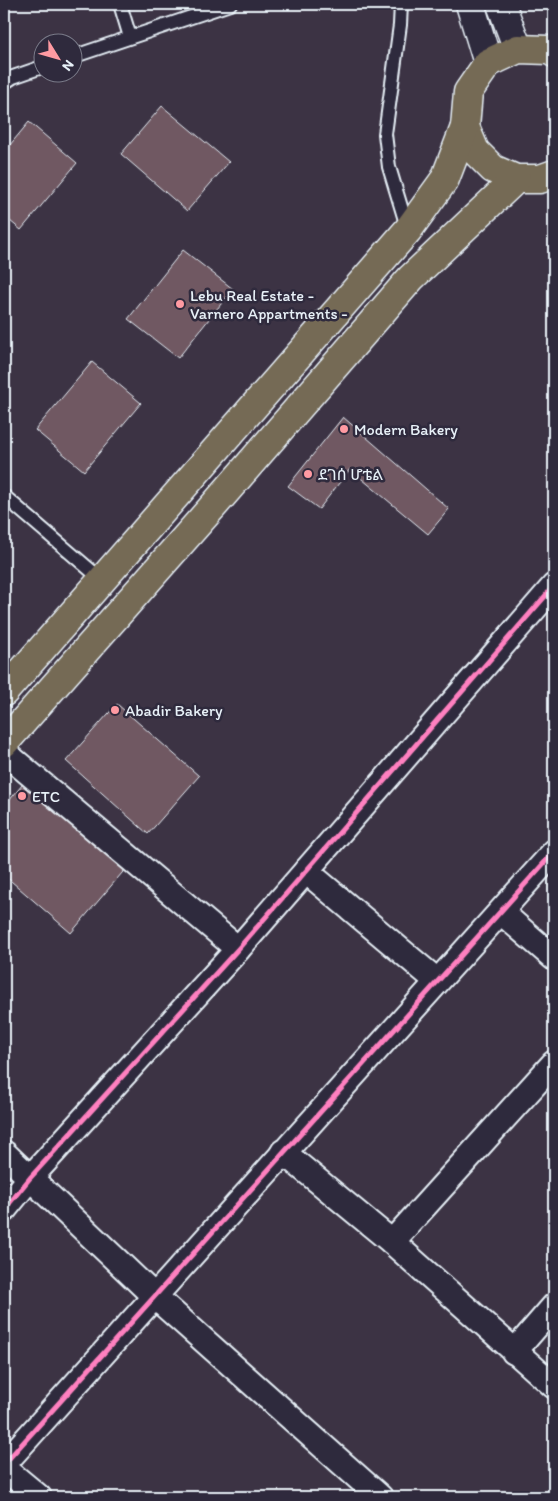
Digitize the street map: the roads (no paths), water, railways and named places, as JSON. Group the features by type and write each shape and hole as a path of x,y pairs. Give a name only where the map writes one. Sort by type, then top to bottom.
{"main road":[{"path":"4,692 408,230 445,179 465,127 468,92 488,63 518,49 553,50"},
{"path":"465,127 475,150 492,169 516,179 540,179 554,174"},
{"path":"4,743 411,278 516,179"}],"street":[{"path":"470,4 488,63"},
{"path":"501,4 518,49"},
{"path":"4,1210 30,1178 238,949 554,586"},
{"path":"4,752 238,949"},
{"path":"4,1464 554,852"},
{"path":"306,871 437,981"},
{"path":"501,912 554,958"},
{"path":"392,1242 554,1063"},
{"path":"283,1152 392,1242 554,1386"},
{"path":"4,1153 153,1296 380,1497"},
{"path":"514,1352 554,1306"},
{"path":"4,1468 39,1497"}],"lane":[{"path":"120,4 130,37"},
{"path":"82,54 230,4"},
{"path":"401,4 400,25 385,134 388,166 408,230"},
{"path":"4,83 13,77 32,70"},
{"path":"4,496 102,580"}],"place":[{"name":"Lebu Real Estate - Varnero Appartments -","path":"180,304"},
{"name":"Modern Bakery","path":"344,429"},
{"name":"ደገሰ ሆቴል","path":"308,474"},
{"name":"Abadir Bakery","path":"115,710"},
{"name":"ETC","path":"22,796"}]}
